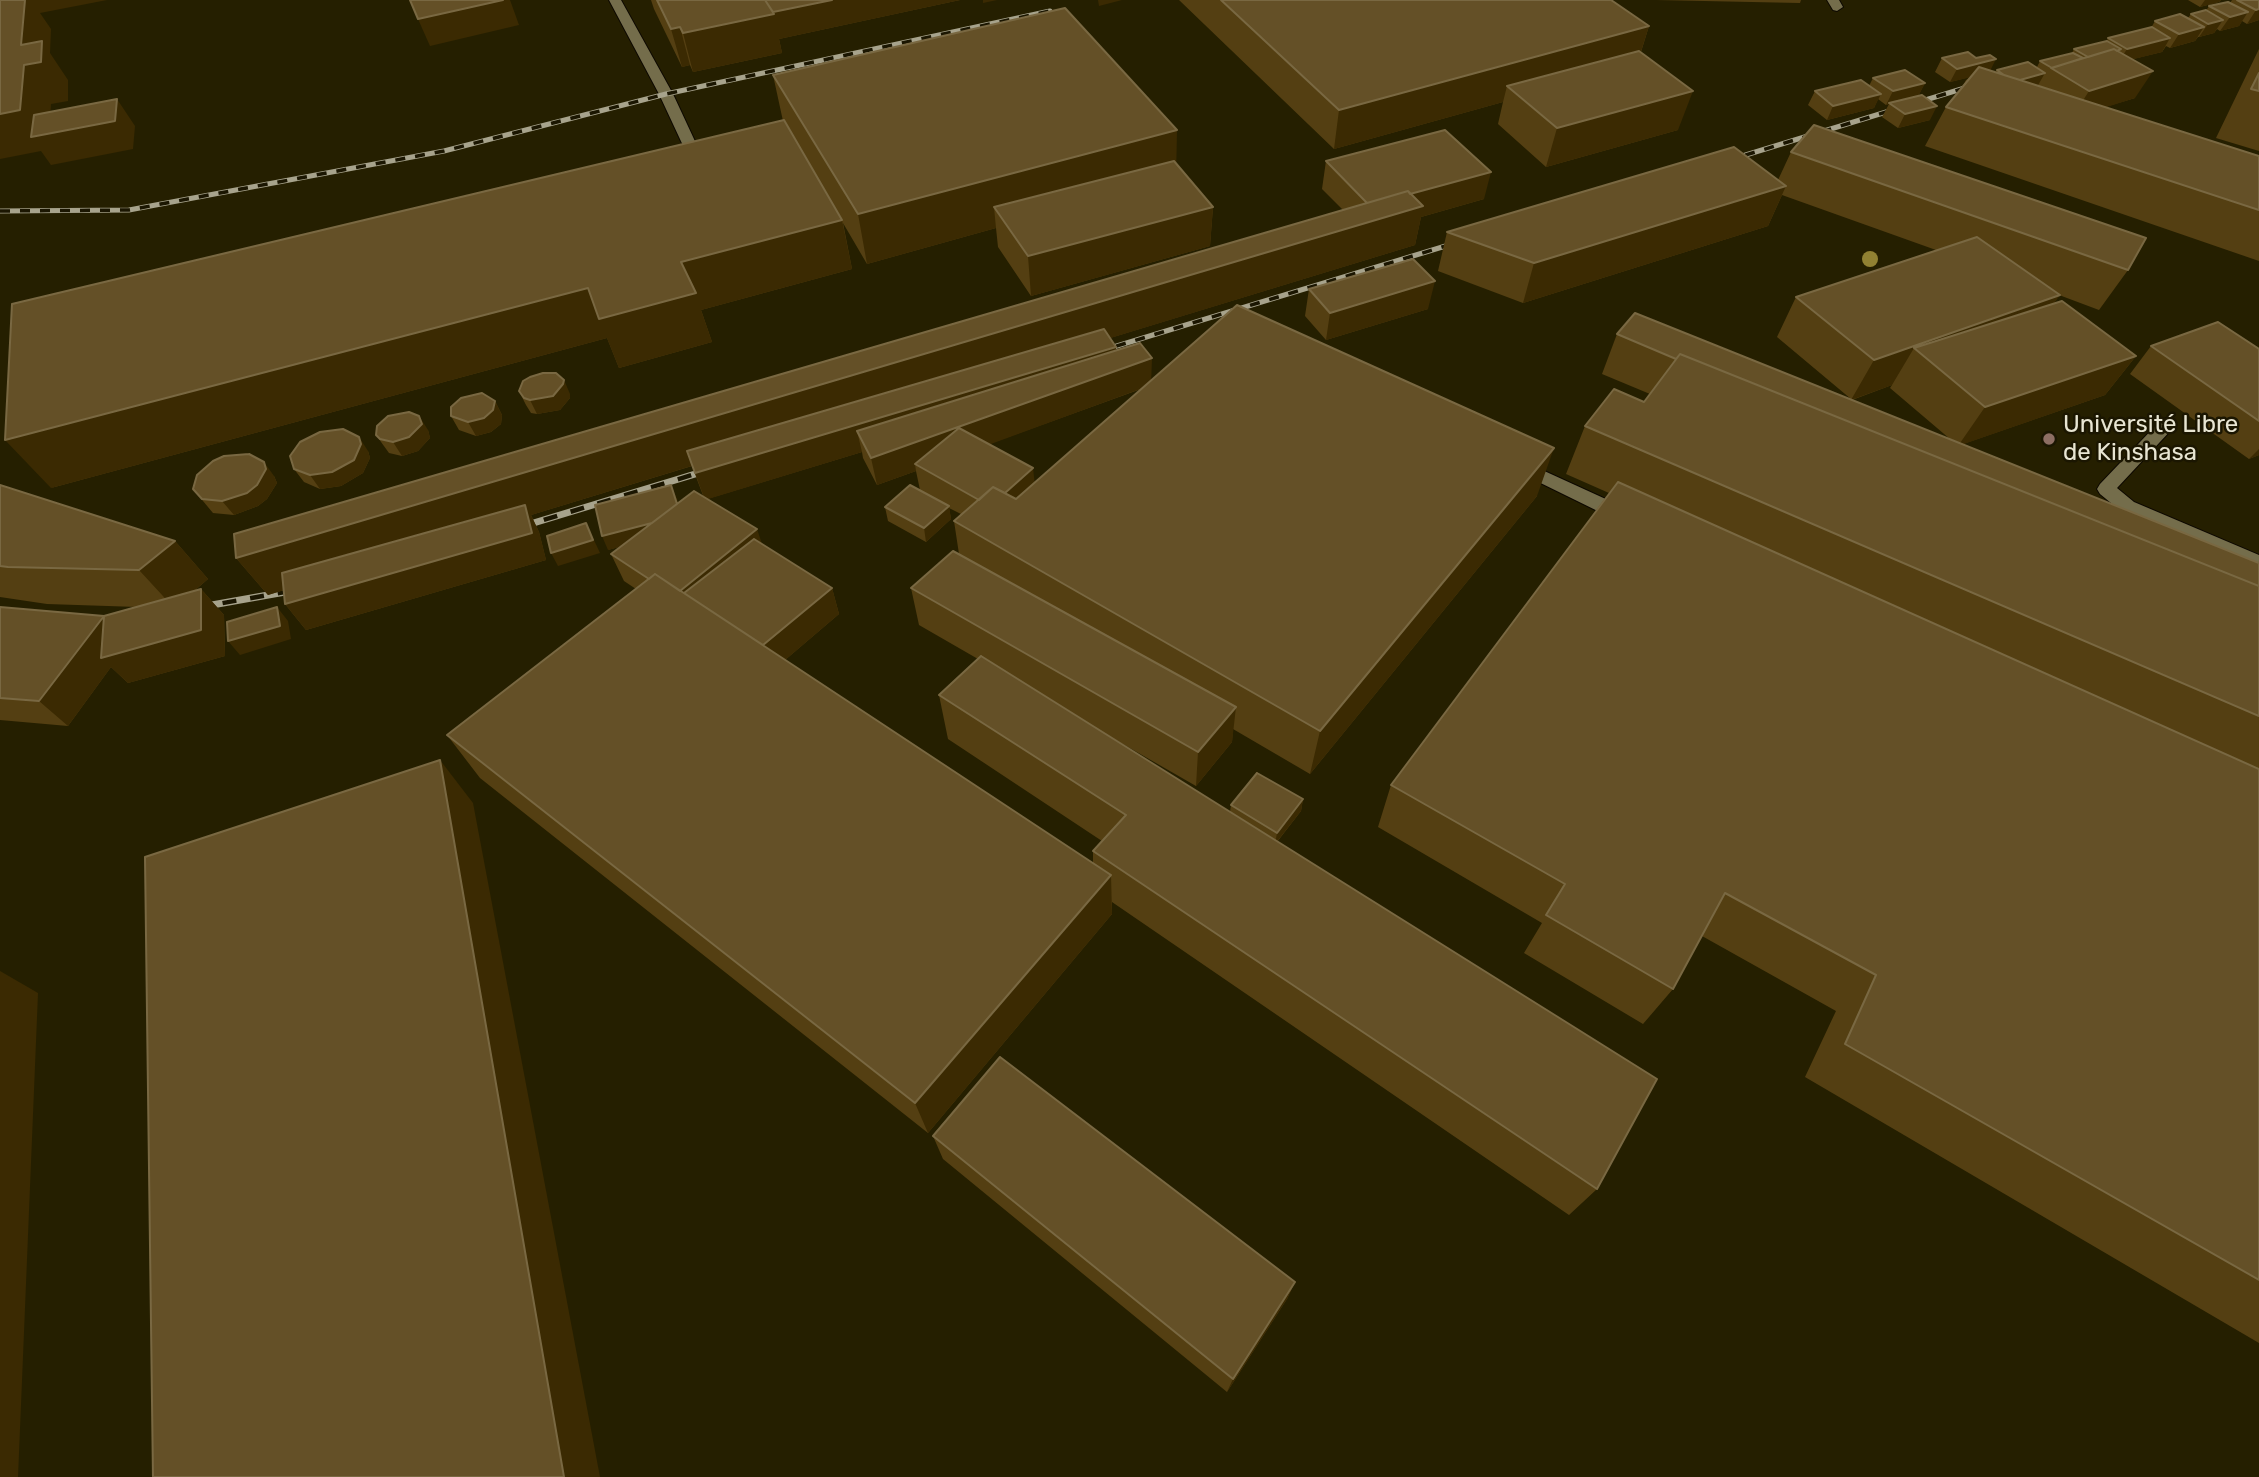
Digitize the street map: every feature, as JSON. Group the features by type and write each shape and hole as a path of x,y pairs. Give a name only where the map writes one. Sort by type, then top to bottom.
{"lane":[{"path":"615,0 666,94 706,180"},
{"path":"2167,424 2106,489 2128,507 2259,563"},
{"path":"1496,455 1646,526"}],"building":[{"path":"0,0 25,0 21,45 42,41 41,62 24,65 20,110 0,114"},
{"path":"410,0 503,0 418,19"},
{"path":"657,0 765,0 774,14 683,33 680,27 671,29"},
{"path":"765,0 832,0 773,12"},
{"path":"1221,0 1611,0 1649,26 1339,110"},
{"path":"2237,0 2259,0 2259,9 2256,10"},
{"path":"2228,2 2248,12 2230,17 2209,6"},
{"path":"1065,8 1177,130 858,214 773,75"},
{"path":"2206,10 2223,20 2208,24 2191,14"},
{"path":"2180,14 2204,27 2179,34 2155,21"},
{"path":"2152,27 2170,38 2127,49 2108,38"},
{"path":"2107,41 2121,49 2088,57 2074,49"},
{"path":"2114,49 2153,71 2089,91 2051,68"},
{"path":"1639,51 1693,91 1557,128 1507,86"},
{"path":"1968,52 1976,58 1990,55 1996,59 1957,69 1942,58"},
{"path":"2073,53 2083,58 2052,68 2040,61"},
{"path":"2028,62 2045,73 2020,80 1997,70"},
{"path":"1979,67 2259,156 2259,210 1946,107"},
{"path":"1905,70 1925,83 1893,91 1873,78"},
{"path":"2259,73 2259,91 2251,89"},
{"path":"1861,80 1881,94 1833,106 1815,91"},
{"path":"1922,95 1937,106 1905,114 1889,103"},
{"path":"117,99 115,121 31,137 34,115"},
{"path":"784,120 842,220 681,262 696,293 599,319 588,288 5,440 12,304"},
{"path":"1814,125 2146,238 2128,270 1791,152"},
{"path":"1445,130 1491,172 1367,203 1326,161"},
{"path":"1734,147 1786,186 1534,263 1447,232"},
{"path":"1174,161 1213,207 1028,256 994,207"},
{"path":"1408,191 1423,206 236,558 234,534"},
{"path":"1977,237 2060,295 1874,360 1796,297"},
{"path":"1413,259 1435,281 1330,313 1309,289"},
{"path":"2062,301 2136,356 1985,407 1914,348"},
{"path":"1237,305 1554,448 1320,731 954,521 993,487 1016,499"},
{"path":"1635,313 2259,563 2259,586 1680,354 1676,359 1617,334"},
{"path":"2218,322 2259,349 2259,421 2151,346"},
{"path":"1104,329 1116,347 695,473 687,451"},
{"path":"1140,343 1152,358 871,458 857,431"},
{"path":"1680,354 2259,586 2259,716 1585,426 1614,389 1644,402"},
{"path":"543,373 556,373 564,380 563,384 553,396 530,400 524,398 519,391 523,381"},
{"path":"482,393 495,401 493,410 484,418 468,422 451,416 451,407 461,398"},
{"path":"409,412 419,416 422,424 409,437 393,442 380,439 376,435 377,426 388,416"},
{"path":"959,428 1033,468 1005,493 993,487 979,500 915,464"},
{"path":"343,429 359,437 361,444 354,460 332,472 310,475 294,469 290,456 300,442 320,432"},
{"path":"249,454 264,462 266,469 257,485 247,493 222,501 202,499 193,489 197,475 213,461 224,456"},
{"path":"1618,482 2259,769 2259,1280 1845,1044 1876,975 1725,893 1673,989 1546,915 1565,884 1391,785"},
{"path":"0,485 175,541 139,570 0,566"},
{"path":"671,485 677,504 652,523 602,536 595,505"},
{"path":"910,485 949,506 924,528 885,507"},
{"path":"694,491 757,529 680,591 655,574 649,579 611,554"},
{"path":"525,505 532,533 285,604 282,573"},
{"path":"586,523 593,540 551,553 547,536"},
{"path":"754,539 832,588 763,645 684,593"},
{"path":"953,551 1236,707 1198,752 911,588"},
{"path":"655,574 1111,875 915,1103 447,735"},
{"path":"201,589 201,630 101,658 104,616"},
{"path":"0,607 104,616 39,701 0,698"},
{"path":"277,607 280,626 228,641 227,622"},
{"path":"981,656 1657,1079 1597,1189 1093,851 1126,815 939,695"},
{"path":"440,760 564,1477 153,1477 145,857"},
{"path":"1257,773 1303,799 1277,833 1231,805"},
{"path":"1000,1057 1295,1282 1233,1379 933,1136"}],"railway":[{"path":"0,211 129,210 444,151 666,94 1050,11"},
{"path":"1726,161 1981,83"},
{"path":"1097,352 1462,241"},
{"path":"517,528 715,468"},
{"path":"195,608 302,589"}],"place":[{"name":"Université Libre de Kinshasa","path":"2049,439"}]}
